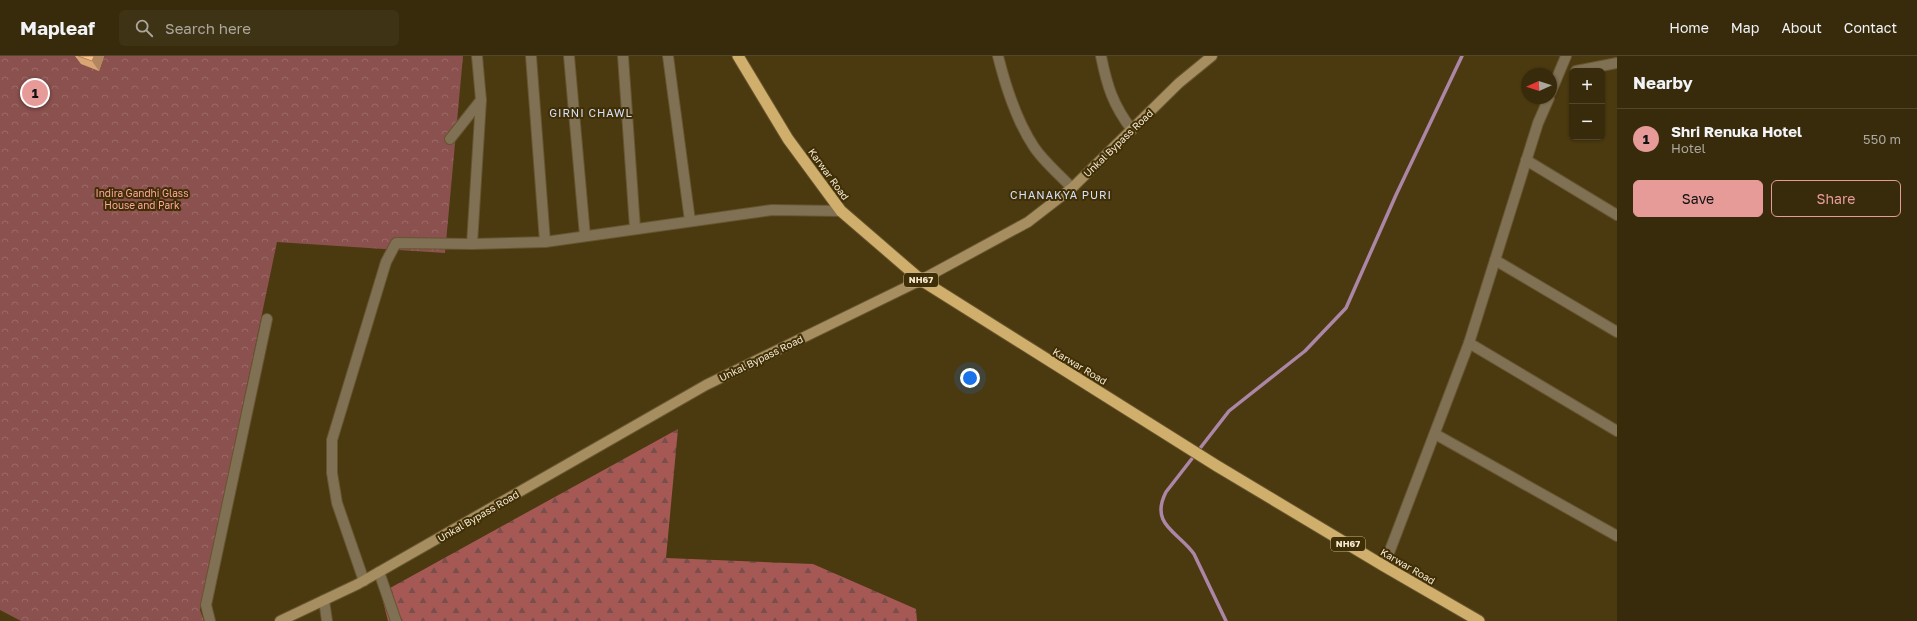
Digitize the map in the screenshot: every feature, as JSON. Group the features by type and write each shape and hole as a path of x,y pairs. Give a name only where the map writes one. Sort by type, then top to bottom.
{"highway":[{"name":"Karwar Road","path":"738,56 788,139 841,211 921,280 1217,466 1479,621"}],"main road":[{"name":"Unkal Bypass Road","path":"280,621 364,581 706,385 921,280 1028,222 1072,188 1179,83 1212,56"}],"street":[{"path":"472,244 481,100 477,56"},
{"path":"531,56 545,242"},
{"path":"569,56 585,236"},
{"path":"623,56 635,228"},
{"path":"668,56 690,221"},
{"path":"998,56 1005,85 1020,123 1027,136 1035,149 1072,188"},
{"path":"1101,56 1108,89 1132,130"},
{"path":"1558,74 1566,56"},
{"path":"1591,68 1617,63"},
{"path":"1558,74 1569,72"},
{"path":"450,140 481,100"},
{"path":"1384,566 1469,343 1526,160 1538,123 1546,104"},
{"path":"1526,160 1617,215"},
{"path":"364,581 337,503 332,473 332,440 386,262 396,243 472,244 545,242 635,228 772,210 841,211"},
{"path":"1495,260 1617,332"},
{"path":"210,621 206,605 267,319"},
{"path":"1469,343 1617,430"},
{"path":"1435,434 1617,536"},
{"path":"379,572 396,621"},
{"path":"324,600 327,621"}],"green space":[{"name":"Indira Gandhi Glass House and Park","path":"0,56 463,56 445,253 277,242 200,610 204,621 21,621 0,610"},
{"path":"678,429 666,558 813,564 916,609 917,621 388,621 381,593"}],"building":[{"path":"78,56 94,56 92,61"}],"waterway":[{"path":"1226,621 1194,554 1163,520 1161,513 1162,503 1166,492 1229,411 1305,351 1346,308 1396,195 1462,56"}],"place":[{"name":"Shri Renuka Hotel","path":"35,93"}],"district":[{"name":"GIRNI CHAWL","path":"591,113"},
{"name":"CHANAKYA PURI","path":"1061,195"}]}
